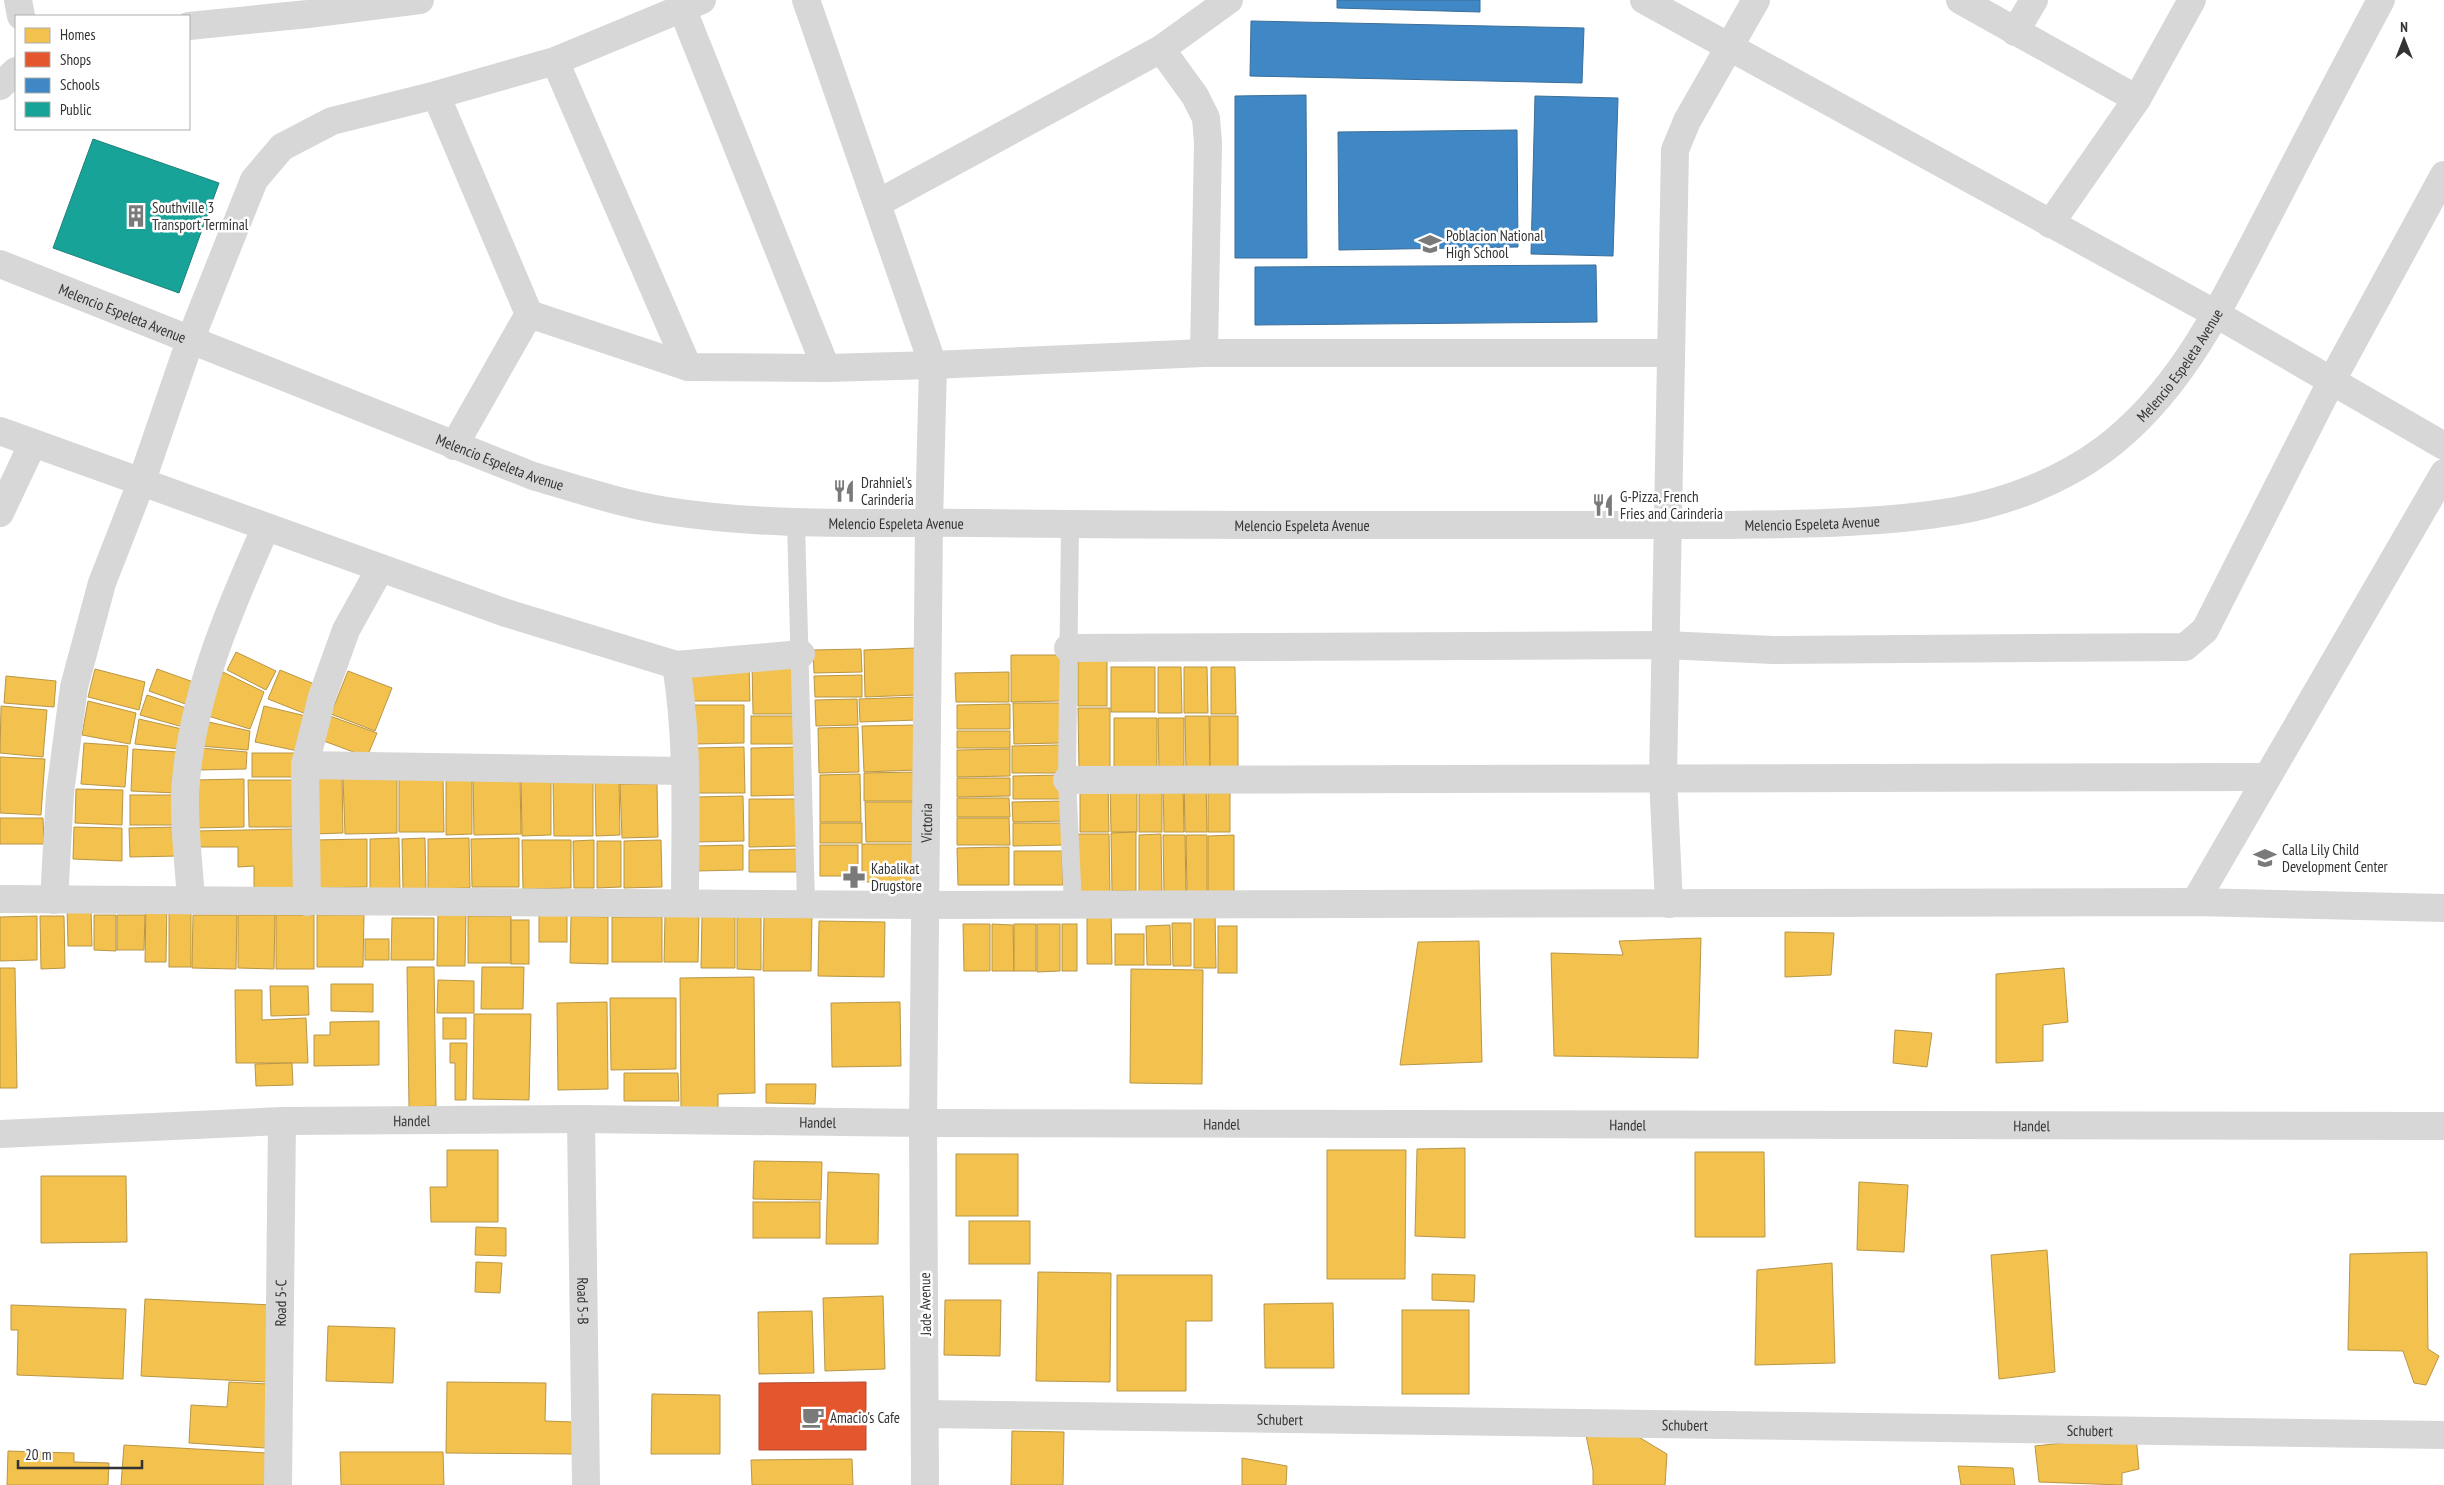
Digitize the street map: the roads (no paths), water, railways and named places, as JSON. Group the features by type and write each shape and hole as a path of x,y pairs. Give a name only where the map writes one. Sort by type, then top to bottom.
{"street":[{"path":"18,0 21,15"},
{"path":"190,26 420,0"},
{"path":"806,0 933,365"},
{"path":"878,203 1161,49 1229,0"},
{"path":"1644,0 1731,46 2050,224 2216,314 2444,446"},
{"path":"1669,904 1663,778 1675,150 1687,122 1756,0"},
{"path":"1960,0 2137,99"},
{"path":"2015,32 2034,0"},
{"path":"2050,224 2137,99 2192,0"},
{"name":"Melencio Espeleta Avenue","path":"0,264 191,338 454,446 552,482 598,496 664,510 729,518 796,522 929,523 1667,526 1820,524 1903,519 1962,510 2010,498 2057,477 2102,451 2135,422 2176,378 2216,314 2381,0"},
{"path":"54,900 60,793 74,687 102,583 142,483 191,338 254,180 282,147 332,121 436,95 555,61 692,4 826,368"},
{"path":"1161,49 1195,96 1206,118 1208,143 1204,353"},
{"path":"555,61 688,368"},
{"path":"0,86 15,72"},
{"path":"436,95 529,314 688,368 826,368 933,365 1204,353 1670,353"},
{"path":"1068,648 1665,646 1773,650 2186,647 2205,630 2331,382 2444,175"},
{"path":"454,446 529,314"},
{"name":"Victoria","path":"923,1123 929,523 933,365"},
{"path":"0,431 506,614 676,664 801,654"},
{"path":"0,512 33,443"},
{"path":"2195,902 2444,474"},
{"path":"191,900 185,795 195,718 227,615 266,527"},
{"path":"307,902 305,765 322,697 346,630 380,569"},
{"path":"676,664 682,704 685,771 685,903"},
{"path":"305,765 685,771"},
{"path":"1068,780 2266,777"},
{"path":"0,899 926,905 2195,902 2444,908"},
{"name":"Handel","path":"0,1134 282,1121 581,1119 923,1123 2444,1126"},
{"name":"Road 5-B","path":"581,1119 586,1485"},
{"name":"Road 5-C","path":"278,1485 282,1121"},
{"name":"Jade Avenue","path":"923,1123 925,1485"},
{"name":"Schubert","path":"926,1414 2444,1435"}],"lane":[{"path":"796,522 801,654 806,903"},
{"path":"1070,524 1068,780 1073,904"}],"place":[{"name":"Southville 3 Transport Terminal","path":"136,216"},
{"name":"Poblacion National High School","path":"1430,244"},
{"name":"Drahniel's Carinderia","path":"844,491"},
{"name":"G-Pizza, French Fries and Carinderia","path":"1603,505"},
{"name":"Calla Lily Child Development Center","path":"2265,858"},
{"name":"Kabalikat Drugstore","path":"854,877"},
{"name":"Amacio's Cafe","path":"813,1417"}]}
